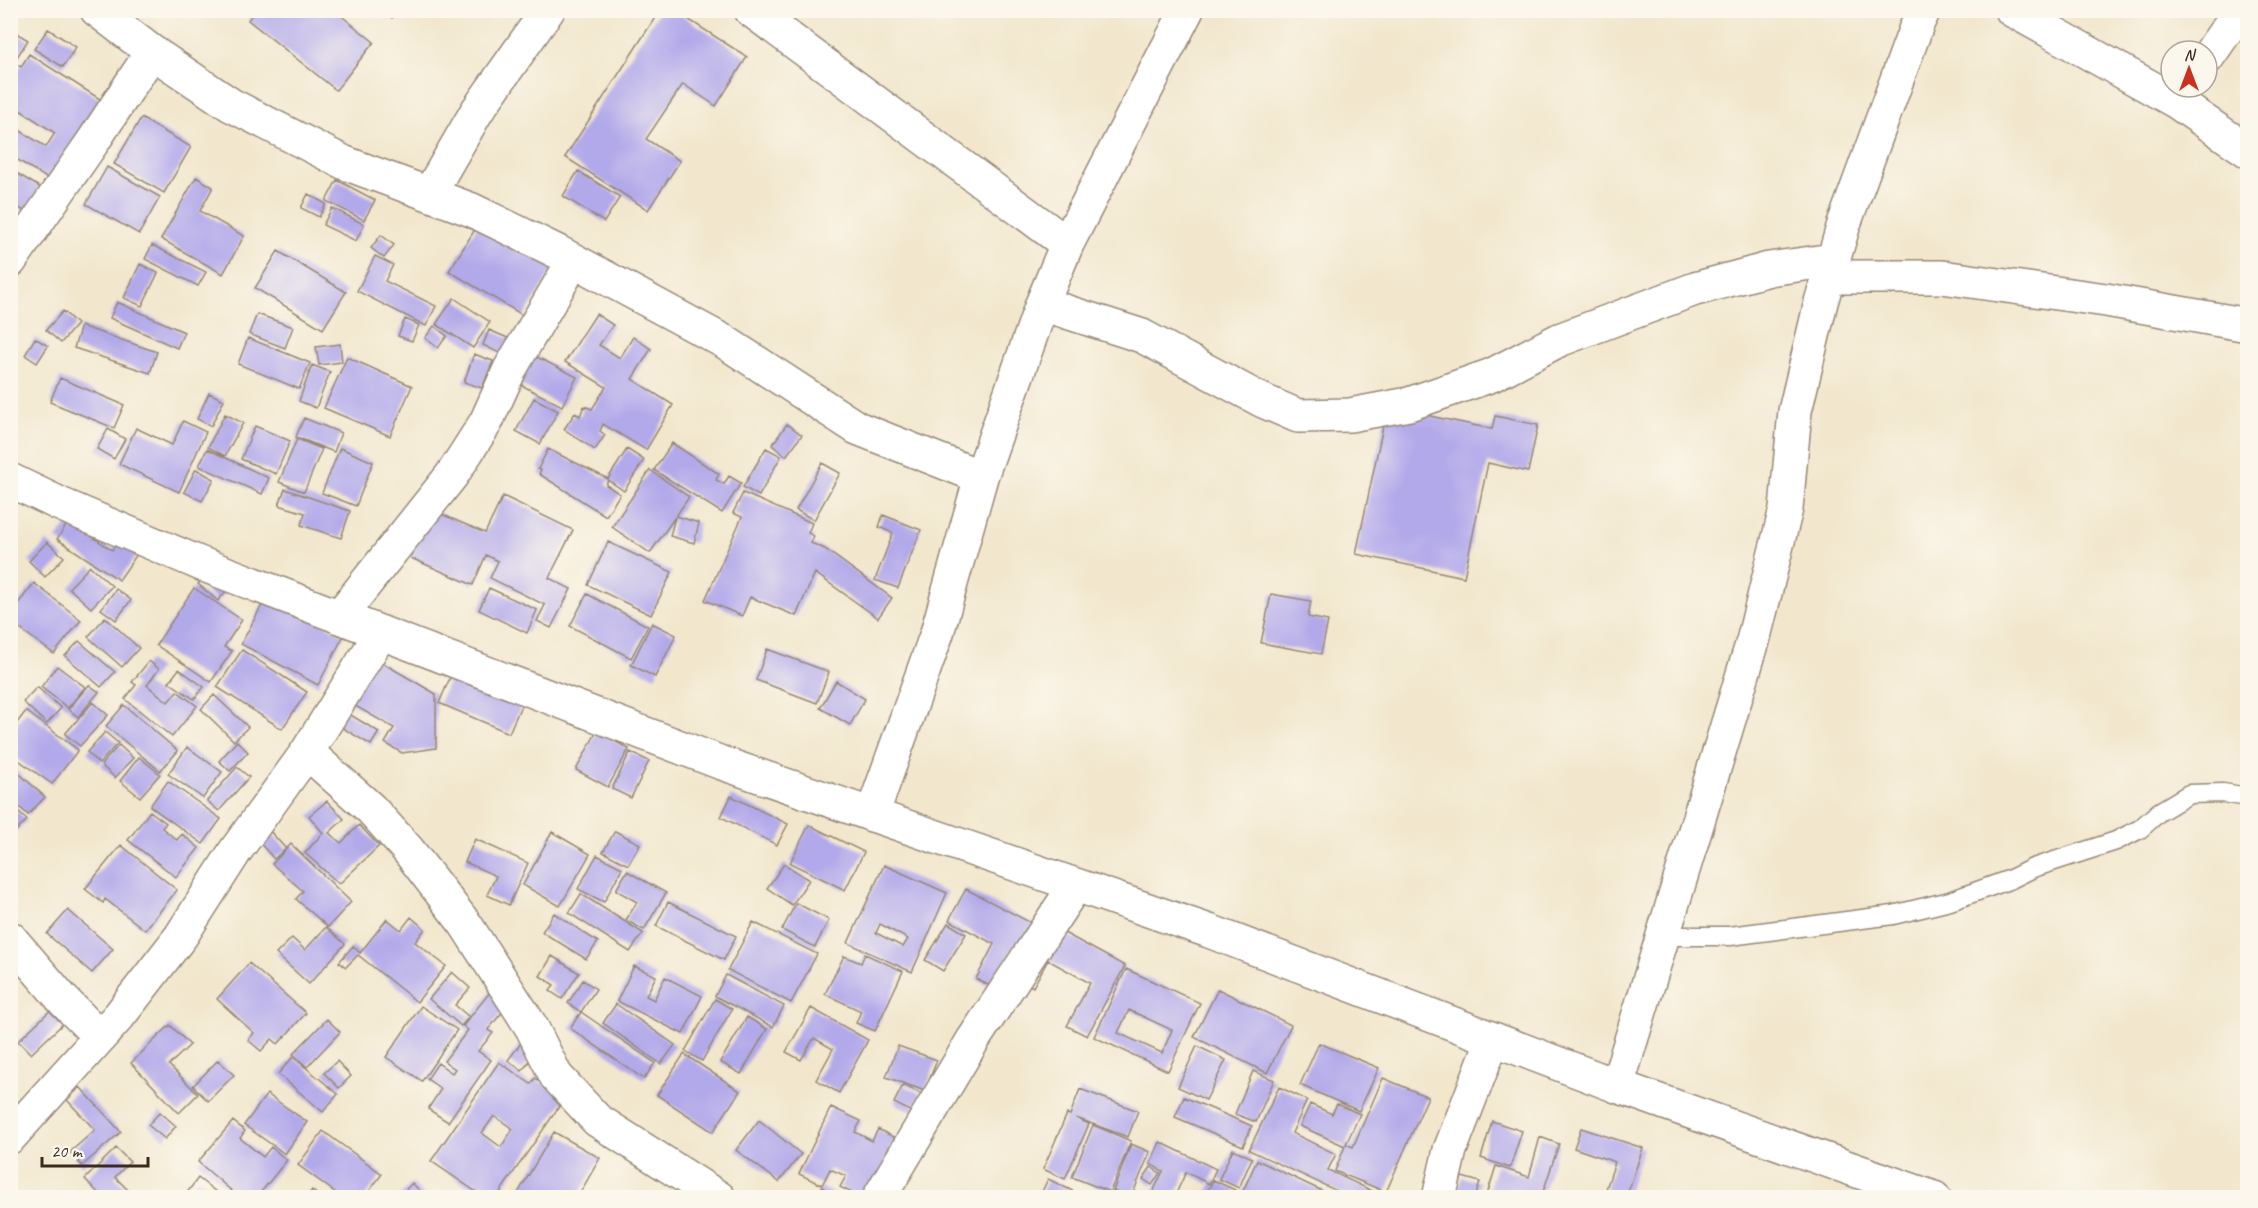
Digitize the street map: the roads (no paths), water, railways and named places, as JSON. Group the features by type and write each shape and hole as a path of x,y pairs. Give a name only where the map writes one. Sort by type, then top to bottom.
{"street":[{"path":"97,10 152,52 231,105 345,163 472,210 574,260 725,342 857,428 981,477"},
{"path":"429,194 477,111 548,10"},
{"path":"751,10 1068,244"},
{"path":"872,815 937,633 981,477 1042,304 1068,244 1187,10"},
{"path":"1617,1086 1753,641 1786,509 1795,411 1831,268 1883,114 1924,10"},
{"path":"2012,10 2159,84"},
{"path":"2219,41 2237,10"},
{"path":"10,261 152,52"},
{"path":"2186,99 2247,151"},
{"path":"339,617 452,475 486,422 510,369 574,260"},
{"path":"1042,304 1143,336 1261,400 1298,416 1350,415 1408,404 1492,375 1559,340 1695,290 1769,269 1831,268 1942,276 2106,300 2247,325"},
{"path":"10,480 60,504 199,563 719,762 1209,931 1899,1191 1934,1197"},
{"path":"10,1137 53,1093 119,1016 181,936 236,850 308,752 381,633"},
{"path":"308,752 371,809 408,850 466,924 532,1028 556,1076 597,1120 690,1181 719,1197"},
{"path":"879,1197 973,1040 1075,886"},
{"path":"10,938 64,1001 100,1037"},
{"path":"1439,1197 1449,1149 1493,1039"}],"lane":[{"path":"1663,936 1730,936 1893,915 1950,901 2011,879 2032,867 2116,841 2140,829 2159,812 2189,794 2223,793 2247,798"}]}
